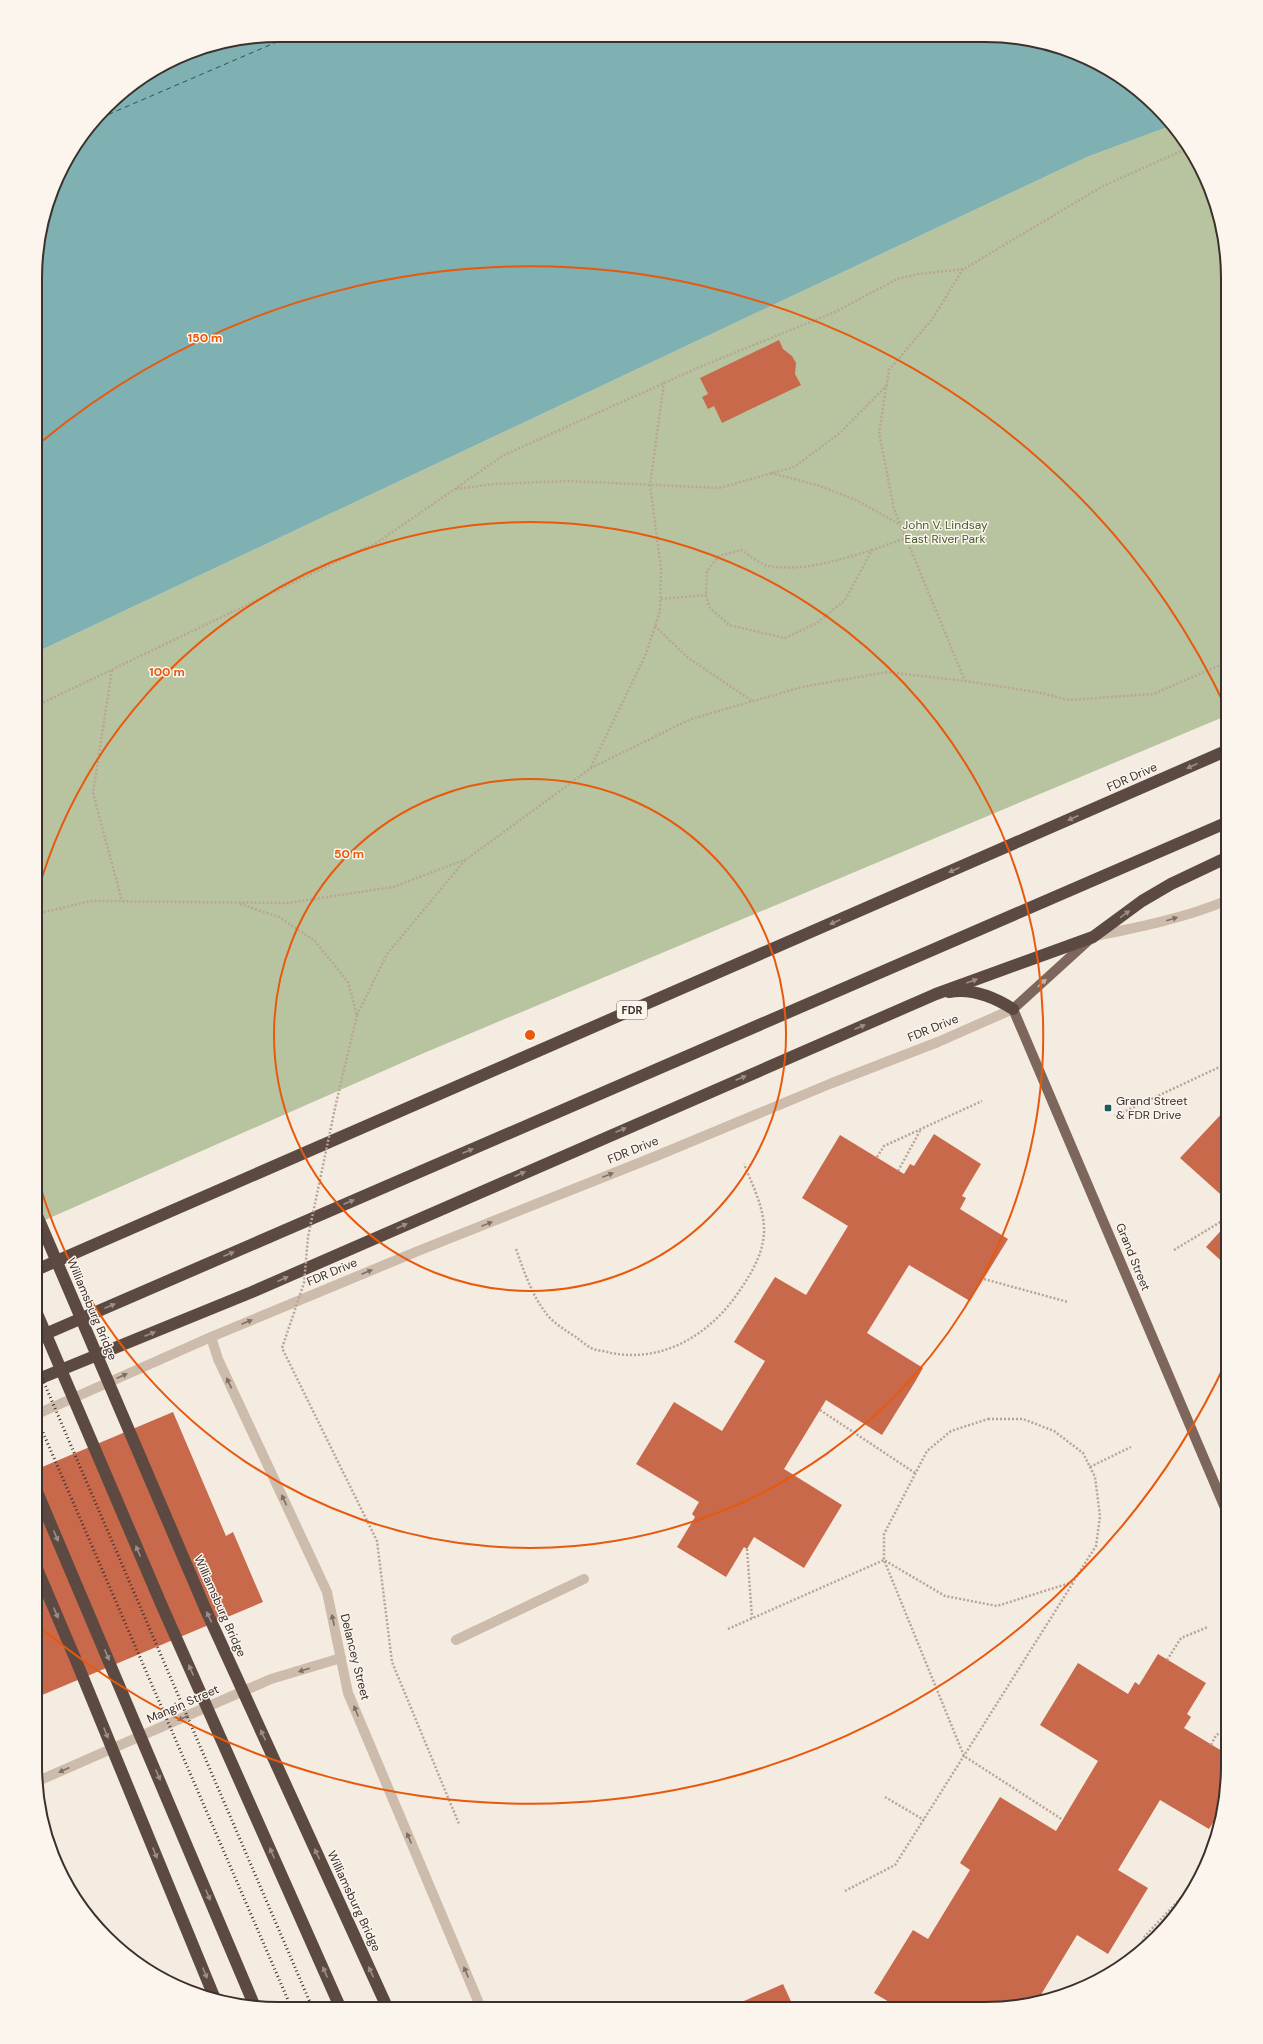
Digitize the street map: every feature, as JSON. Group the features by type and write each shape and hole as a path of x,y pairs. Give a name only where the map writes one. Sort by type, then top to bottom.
{"highway":[{"name":"FDR Drive","path":"42,1267 1221,753"},
{"path":"42,1335 1221,825"},
{"path":"42,1378 252,1292 936,994 1093,937 1142,901 1171,884 1221,861"},
{"path":"936,994 953,991 983,995 997,998 1013,1009"},
{"name":"Williamsburg Bridge","path":"42,1227 205,1608 385,2002"},
{"path":"42,1325 162,1606 338,2002"},
{"path":"42,1504 252,2000"},
{"path":"42,1581 213,1993"}],"main road":[{"name":"FDR Drive","path":"1013,1009 1093,937"},
{"name":"Grand Street","path":"1013,1009 1221,1499"}],"street":[{"path":"1093,937 1156,924 1221,903"},
{"name":"FDR Drive","path":"42,1412 211,1337 418,1251 654,1157 832,1083 938,1042 1013,1009"},
{"name":"Delancey Street","path":"211,1337 218,1359 326,1592 348,1693 478,2002"},
{"path":"456,1640 584,1579"},
{"name":"Mangin Street","path":"43,1779 271,1679 341,1658"}],"path":[{"path":"42,703 378,542 504,455 664,382 835,312 897,279 919,274 964,268 1103,186 1183,150"},
{"path":"964,268 933,318 889,370 879,433 894,509 899,524 965,681"},
{"path":"591,768 646,654 660,611 661,568 650,485 664,382"},
{"path":"454,490 494,484 568,481 719,488 794,466 840,433 887,385"},
{"path":"770,473 817,485 856,500 899,524"},
{"path":"872,550 845,600 817,623 785,638 729,625 710,608 706,595 707,571 719,556 741,550 767,566 803,567 840,560 906,538"},
{"path":"661,599 706,595"},
{"path":"655,626 687,657 752,701"},
{"path":"459,1824 392,1662 376,1541 282,1348 304,1283 310,1229 335,1108 357,1015 387,954 467,859 591,768 691,719 802,687 887,672 965,681 1042,693 1069,700 1153,694 1221,665"},
{"path":"112,670 93,793 122,901"},
{"path":"42,913 91,901 288,903 393,887 467,859"},
{"path":"237,903 279,917 315,941 348,982 357,1015"},
{"path":"1115,1116 1221,1066"},
{"path":"877,1158 884,1146 982,1101"},
{"path":"898,1171 921,1130"},
{"path":"516,1249 531,1289 546,1314 570,1334 594,1349 623,1355 649,1355 680,1345 704,1330 730,1305 749,1278 762,1251 764,1227 761,1208 744,1164"},
{"path":"1174,1250 1221,1222"},
{"path":"984,1279 1068,1302"},
{"path":"820,1410 915,1473"},
{"path":"845,1891 895,1865 924,1820 964,1756 1073,1582 1096,1546 1100,1516 1095,1478 1083,1453 1054,1431 1023,1419 988,1419 951,1430 928,1451 884,1534 884,1560 964,1756 1063,1820"},
{"path":"1090,1467 1131,1447"},
{"path":"747,1549 752,1618"},
{"path":"884,1560 945,1596 997,1606 1073,1582"},
{"path":"728,1629 884,1560"},
{"path":"1167,1660 1181,1638 1208,1627"},
{"path":"1211,1745 1216,1735 1221,1733"},
{"path":"885,1797 924,1820"},
{"path":"1142,1942 1145,1936 1179,1900"}],"green space":[{"name":"John V. Lindsay East River Park","path":"1167,127 1181,147 1197,174 1213,217 1219,247 1221,278 1221,718 424,1053 42,1221 42,650 1087,157"}],"water":[{"path":"278,42 985,42 1016,44 1046,50 1089,66 1129,91 1152,111 1167,127 1087,157 42,650 42,278 44,247 50,217 66,174 91,134 111,111 134,91 174,66 217,50 247,44"}],"building":[{"path":"779,340 783,349 792,356 796,363 795,374 801,385 722,423 714,406 708,409 702,397 708,394 700,378"},
{"path":"1221,1114 1221,1195 1180,1158"},
{"path":"934,1134 981,1164 962,1196 966,1198 960,1209 1008,1239 970,1301 909,1265 867,1333 923,1368 915,1382 882,1435 826,1400 784,1469 842,1505 804,1568 754,1537 747,1549 744,1547 726,1577 677,1547 695,1517 692,1514 699,1502 636,1464 674,1402 722,1431 765,1361 734,1342 775,1277 806,1295 848,1226 802,1198 840,1135 904,1174 910,1164 914,1166"},
{"path":"1221,1231 1221,1261 1206,1247"},
{"path":"173,1412 226,1536 233,1532 263,1602 42,1695 42,1467"},
{"path":"1158,1654 1206,1683 1187,1714 1191,1717 1184,1728 1221,1750 1219,1797 1214,1821 1209,1829 1160,1800 1118,1870 1148,1888 1108,1954 1077,1935 1041,1995 1016,2000 985,2002 889,2002 874,1993 913,1930 928,1939 970,1870 960,1863 1000,1797 1056,1831 1098,1761 1040,1725 1078,1663 1128,1694 1135,1682 1139,1685"},
{"path":"783,1984 791,2002 742,2002"}],"ferry route":[{"path":"108,115 277,42"}],"railway":[{"path":"42,1378 310,2002"},
{"path":"42,1430 289,2002"}],"place":[{"name":"Grand Street & FDR Drive","path":"1108,1108"}]}
